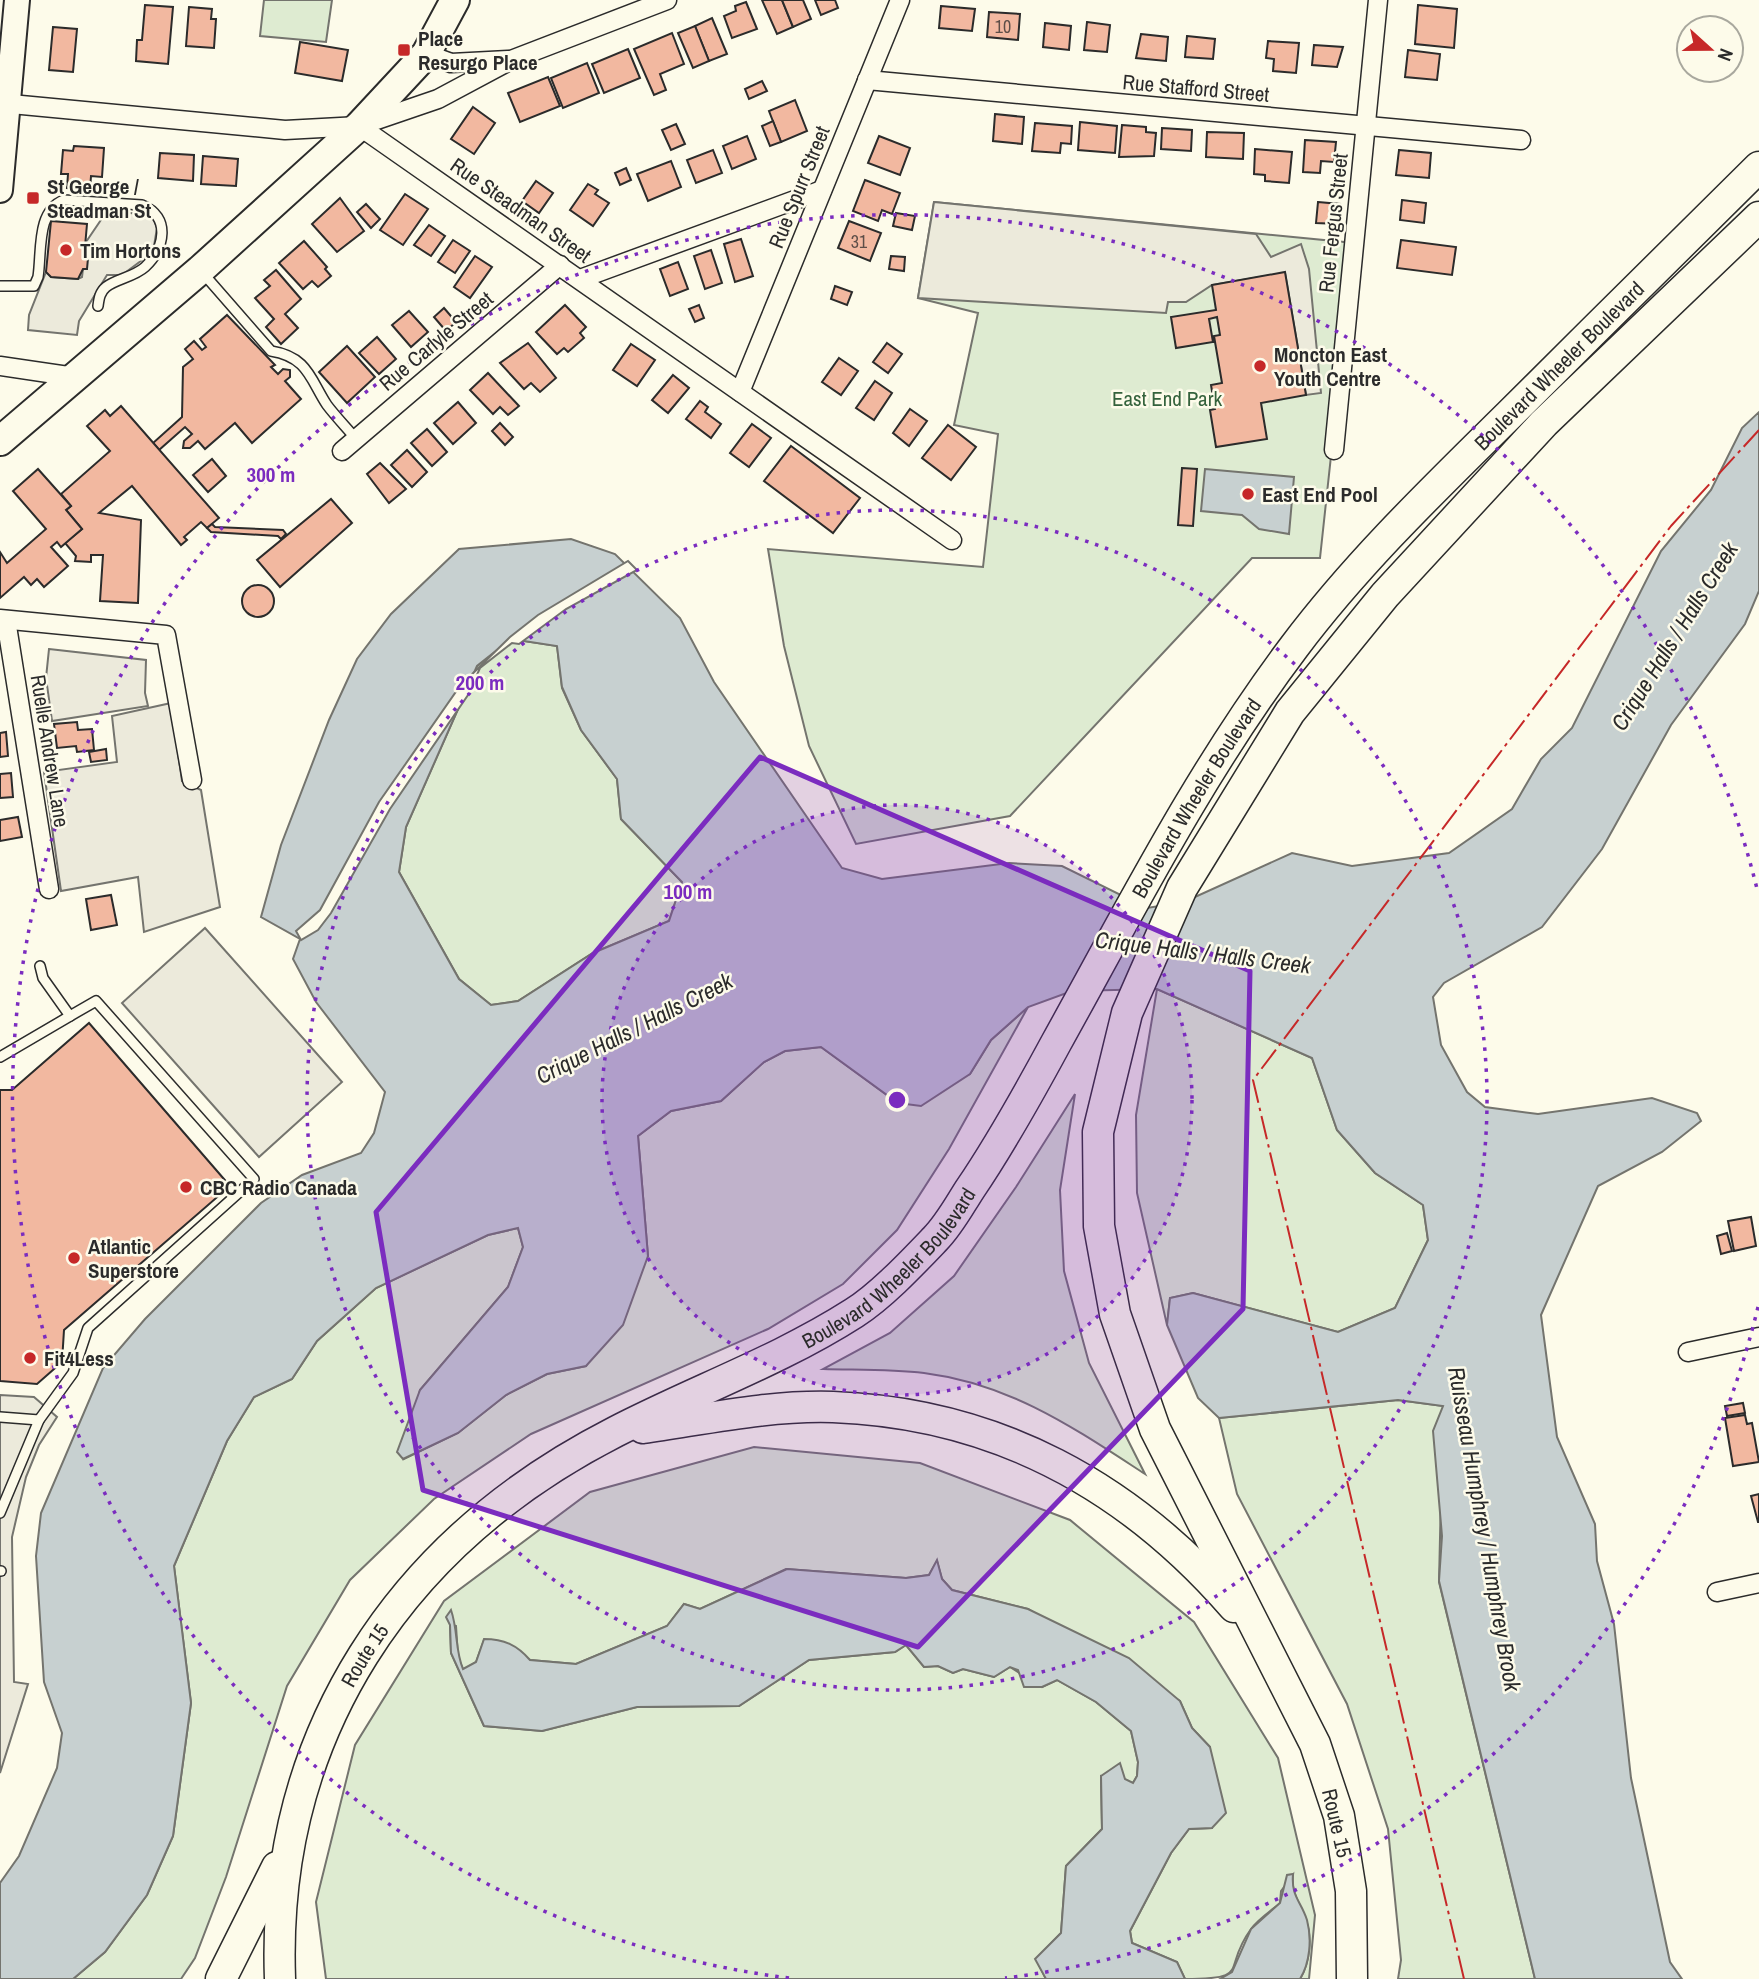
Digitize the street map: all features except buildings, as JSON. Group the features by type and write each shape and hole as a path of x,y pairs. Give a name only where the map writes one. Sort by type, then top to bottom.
{"highway":[{"name":"Boulevard Wheeler Boulevard","path":"614,1432 769,1359 859,1310 939,1235 1000,1144 1186,809 1303,636 1407,516 1759,167"},
{"name":"Boulevard Wheeler Boulevard","path":"1282,1676 1155,1429 1115,1314 1099,1226 1098,1132 1127,1013 1182,888 1290,712 1385,595 1544,423 1759,217"},
{"path":"614,1432 764,1409 832,1407 900,1413 980,1433 1031,1451 1092,1483 1149,1521 1209,1577 1244,1619 1282,1676"},
{"name":"Route 15","path":"280,1979 278,1926 287,1848 301,1788 323,1730 351,1674 385,1623 462,1534 512,1493 614,1432"},
{"name":"Route 15","path":"1282,1676 1315,1744 1339,1816 1352,1891 1352,1979"},
{"path":"221,1979 287,1848"}],"main road":[{"path":"0,190 4,103 17,0"},
{"path":"0,441 200,270 359,126 426,54 455,0"}],"street":[{"path":"4,103 49,110 285,130 359,126 438,99 511,60 667,0"},
{"name":"Rue Spurr Street","path":"740,392 900,0"},
{"name":"Rue Fergus Street","path":"1334,450 1378,0"},
{"path":"426,54 451,63 511,60"},
{"name":"Rue Stafford Street","path":"867,80 1521,140"},
{"name":"Rue Steadman Street","path":"359,126 952,540"},
{"path":"580,279 822,190"},
{"name":"Rue Carlyle Street","path":"349,445 560,265"},
{"path":"0,366 75,377"},
{"path":"3,619 166,635 192,780"},
{"name":"Ruelle Andrew Lane","path":"3,619 49,889"},
{"path":"1688,1352 1759,1337"},
{"path":"1717,1592 1759,1583"}],"lane":[{"path":"0,286 34,286 38,277 46,215 53,205 64,200 142,205 151,209 164,231 159,248 145,267 124,281 108,285 99,295 98,306"},
{"path":"200,270 271,351 286,353 312,375 349,445"},
{"path":"40,966 43,978 70,1016"},
{"path":"0,1057 96,1001 254,1180 88,1328 73,1373 39,1420 0,1513"},
{"path":"0,1417 39,1420"}],"highlighted area":[{"path":"760,757 1250,971 1243,1309 918,1647 423,1490 376,1212"}],"green space":[{"path":"264,0 332,0 326,42 260,36"},
{"name":"East End Park","path":"934,202 1354,243 1320,558 1252,558 1010,816 856,844 809,746 784,646 768,549 983,567 998,434 954,425 978,313 918,298"},
{"path":"511,639 557,646 562,688 581,730 617,779 621,819 682,882 669,921 593,953 518,1001 491,1005 459,979 399,872 406,827 477,666"},
{"path":"1157,989 1312,1058 1337,1130 1375,1173 1423,1205 1428,1240 1395,1308 1338,1332 1193,1293 1170,1298 1167,1325 1137,1193 1136,1115"},
{"path":"1028,1007 949,1149 897,1230 843,1284 768,1329 531,1434 434,1499 350,1580 287,1686 226,1877 195,1958 181,1979 73,1979 105,1952 147,1895 173,1836 191,1703 174,1566 227,1441 254,1397 292,1379 317,1341 376,1288 488,1235 518,1228 523,1247 508,1287 420,1390 404,1459 458,1433 506,1395 547,1374 586,1366 648,1256 638,1136 671,1111 721,1101 764,1062 785,1051 821,1047 898,1103 970,1074 991,1040"},
{"path":"1075,1094 1060,1190 1064,1271 1089,1363 1145,1474 1040,1410 985,1387 924,1373 823,1369 890,1333 954,1276 1016,1187"},
{"path":"1398,1400 1443,1406 1439,1582 1535,1979 1398,1979 1401,1960 1388,1829 1347,1704 1237,1494 1219,1418"},
{"path":"754,1447 920,1463 1070,1520 1194,1622 1278,1758 1315,1915 1309,1979 1300,1979 1306,1965 1310,1941 1307,1925 1294,1892 1293,1875 1281,1891 1280,1903 1251,1929 1228,1974 1206,1979 1185,1979 1177,1962 1132,1943 1130,1931 1171,1853 1189,1829 1212,1828 1210,1747 1192,1728 1180,1701 1028,1609 952,1590 942,1579 937,1561 929,1575 906,1578 786,1569 700,1609 684,1604 667,1626 576,1664 530,1660 484,1640 476,1662 463,1670 458,1656 456,1626 450,1624 451,1653 484,1726 542,1731 637,1707 739,1706 809,1660 895,1652 906,1645 924,1667 938,1666 953,1673 963,1669 994,1677 1010,1667 1042,1687 1057,1680 1096,1702 1131,1731 1138,1762 1137,1776 1133,1783 1101,1776 1102,1829 1066,1866 1061,1933 1036,1959 1046,1979 326,1979 316,1902 355,1745 444,1601 590,1492"}],"shaded area":[{"path":"934,202 1256,234 1271,257 1301,244 1309,269 1321,393 1306,395 1285,273 1212,285 1186,302 1168,302 1166,313 918,298"},
{"path":"107,211 152,215 157,228 153,252 122,275 107,275 79,321 77,335 28,330 29,315 46,272 51,277 82,277 83,269 87,269 86,242"},
{"path":"49,649 146,660 145,693 148,706 52,721 46,678"},
{"path":"171,703 182,781 201,790 220,907 144,932 138,877 61,891 44,772 117,762 112,716"},
{"path":"205,928 342,1082 259,1157 122,1003"},
{"path":"0,1395 34,1397 57,1417 39,1445 26,1477 12,1537 14,1682 28,1684 0,1773"}],"water":[{"path":"1759,412 1759,591 1745,624 1671,725 1602,849 1542,927 1444,983 1433,997 1441,1045 1467,1092 1485,1107 1538,1114 1652,1098 1697,1113 1701,1121 1662,1152 1598,1186 1541,1315 1557,1437 1595,1524 1597,1561 1614,1624 1631,1778 1670,1962 1682,1979 1535,1979 1439,1581 1442,1536 1433,1431 1443,1406 1398,1400 1219,1418 1198,1398 1167,1325 1170,1298 1193,1293 1338,1332 1395,1308 1428,1240 1423,1205 1375,1173 1337,1130 1312,1058 1157,989 1072,991 1028,1007 991,1040 970,1074 921,1106 898,1103 821,1047 785,1051 764,1062 721,1101 671,1111 638,1136 648,1256 623,1325 586,1366 547,1374 506,1395 458,1433 403,1459 397,1452 420,1390 508,1287 523,1247 518,1228 488,1235 376,1288 317,1341 292,1379 254,1397 227,1441 174,1566 191,1703 173,1836 147,1895 105,1952 73,1979 0,1979 0,1883 19,1856 57,1768 62,1733 44,1682 36,1556 41,1513 103,1368 145,1319 261,1203 302,1175 361,1153 374,1133 385,1092 316,1002 293,959 300,939 261,917 281,845 329,720 357,659 391,614 459,549 571,539 615,554 680,618 714,682 842,868 882,879 1009,863 1062,866 1147,908 1184,902 1292,853 1352,866 1449,853 1512,809 1541,759 1572,728 1661,551 1711,490 1742,428","holes":["511,639 557,646 562,687 581,730 617,779 621,819 682,882 669,921 593,953 518,1001 491,1005 459,979 399,872 406,827 477,666"]},
{"name":"East End Pool","path":"1205,469 1294,477 1289,534 1259,529 1242,515 1201,511"},
{"path":"937,1560 942,1579 952,1590 1028,1609 1129,1658 1180,1701 1192,1728 1210,1747 1226,1813 1212,1828 1189,1829 1171,1853 1130,1931 1132,1943 1177,1962 1185,1979 1046,1979 1035,1959 1061,1933 1066,1866 1102,1829 1101,1776 1120,1763 1125,1779 1133,1783 1137,1776 1138,1762 1131,1731 1096,1702 1057,1680 1042,1687 1024,1687 1018,1670 1010,1667 994,1677 963,1669 953,1673 938,1666 924,1667 906,1645 895,1652 809,1660 739,1706 637,1707 542,1731 484,1726 451,1653 450,1625 446,1617 451,1610 463,1669 476,1662 484,1639 510,1644 530,1660 576,1664 667,1626 684,1604 700,1609 787,1569 906,1578 929,1575"},
{"path":"1293,1874 1294,1888 1307,1920 1309,1935 1308,1958 1300,1979 1220,1979 1232,1972 1251,1929 1280,1903 1287,1875"}],"pier":[{"path":"628,561 637,570 566,609 519,644 512,643 480,668 468,695 390,809 331,913 318,930 301,940 296,931 320,910 379,802 460,686 510,637 538,615"}],"power":[{"path":"1464,1979 1253,1080 1671,526 1759,430"}],"place":[{"name":"Place Resurgo Place","path":"404,50"},
{"name":"St George / Steadman St","path":"33,198"},
{"name":"Tim Hortons","path":"66,250"},
{"name":"Moncton East Youth Centre","path":"1260,366"},
{"name":"East End Pool","path":"1248,494"},
{"name":"CBC Radio Canada","path":"186,1187"},
{"name":"Atlantic Superstore","path":"74,1258"},
{"name":"Fit4Less","path":"30,1358"}],"water label":[{"name":"Crique Halls / Halls Creek","path":"1674,636"},
{"name":"Crique Halls / Halls Creek","path":"1203,952"},
{"name":"Crique Halls / Halls Creek","path":"634,1028"},
{"name":"Ruisseau Humphrey / Humphrey Brook","path":"1485,1529"}]}
